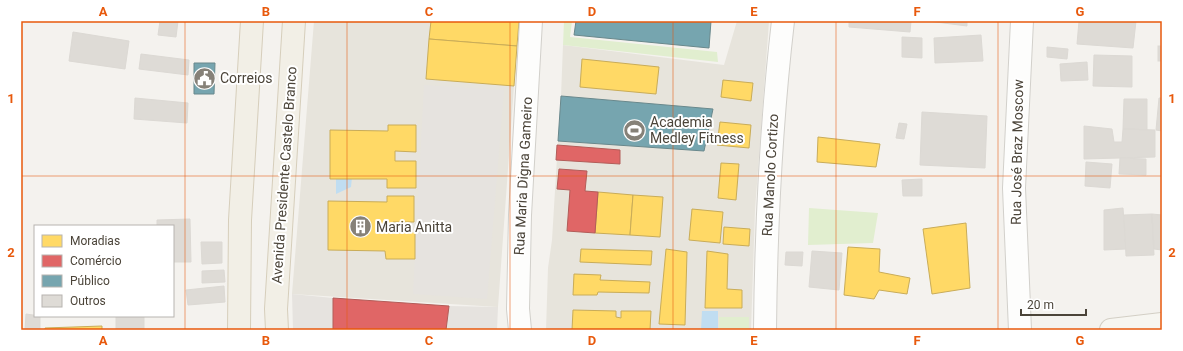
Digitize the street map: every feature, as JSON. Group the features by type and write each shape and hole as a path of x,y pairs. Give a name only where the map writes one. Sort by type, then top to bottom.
{"main road":[{"path":"239,330 240,220 252,21"},
{"name":"Avenida Presidente Castelo Branco","path":"277,330 276,309 283,178 294,21"},
{"path":"1111,330 1162,324"}],"street":[{"name":"Rua Maria Digna Gameiro","path":"520,330 518,309 520,215 530,21"},
{"name":"Rua Manolo Cortizo","path":"765,330 766,222 774,96 783,21"},
{"name":"Rua José Braz Moscow","path":"1020,330 1014,188 1022,21"}],"shaded area":[{"path":"314,21 431,21 426,79 514,86 498,307 292,294"},
{"path":"737,21 769,21 755,210 751,330 546,330 548,268 552,240 558,141 704,151 713,109 561,96 563,45 724,65"},
{"path":"424,85 504,90 487,299 413,294"},
{"path":"292,294 333,298 333,330 293,330"},
{"path":"449,306 498,307 497,330 446,330"}],"green space":[{"path":"564,21 572,21 570,37 717,52 718,62 563,45"},
{"path":"809,208 878,213 873,243 808,245"},
{"path":"719,317 749,317 749,330 719,330"}],"water":[{"path":"336,165 353,167 351,187 336,194"},
{"path":"702,311 718,311 718,330 701,330"}],"building: Moradias":[{"path":"431,21 519,21 517,46 429,39"},
{"path":"429,39 517,46 514,86 426,79"},
{"path":"582,59 659,67 656,94 580,87"},
{"path":"723,80 753,83 751,101 721,97"},
{"path":"720,122 751,125 749,148 717,145"},
{"path":"388,125 416,125 416,152 395,151 395,161 416,161 416,188 387,188 387,179 330,179 330,130 388,131"},
{"path":"818,137 880,144 876,167 817,162"},
{"path":"721,163 739,164 736,200 718,198"},
{"path":"598,192 633,195 630,235 595,233"},
{"path":"633,195 663,197 660,237 630,235"},
{"name":"Maria Anitta","path":"387,196 414,196 414,222 393,222 393,232 415,232 415,259 386,259 385,251 328,250 328,201 387,202"},
{"path":"692,209 723,212 720,243 689,240"},
{"path":"966,223 970,288 932,294 923,229"},
{"path":"724,227 750,229 749,246 723,244"},
{"path":"848,247 880,249 879,272 910,278 907,294 879,290 874,299 844,295"},
{"path":"581,249 652,251 651,265 580,262"},
{"path":"666,249 687,252 685,325 659,324"},
{"path":"707,251 728,254 727,289 742,290 742,308 705,308"},
{"path":"574,274 601,275 600,280 650,282 649,293 598,292 597,295 573,295"},
{"path":"573,310 616,311 616,317 621,318 621,311 651,311 650,330 572,330"},
{"path":"102,326 102,330 45,330 45,328"}],"building: Comércio":[{"path":"557,145 620,150 620,164 556,160"},
{"path":"559,169 587,171 585,191 598,192 595,233 567,231 570,190 557,189"},
{"path":"333,298 449,306 446,330 333,330"}],"building: Público":[{"path":"576,21 711,21 709,48 574,35"},
{"name":"Correios","path":"194,63 215,63 214,94 194,94"},
{"name":"Academia Medley Fitness","path":"561,96 713,109 704,151 558,141"}],"building: Outros":[{"path":"160,21 178,21 176,37 158,35"},
{"path":"849,21 911,21 910,32 849,27"},
{"path":"928,21 967,21 967,26"},
{"path":"1079,21 1136,21 1133,48 1077,44"},
{"path":"73,32 129,41 125,69 69,61"},
{"path":"981,35 983,61 935,63 934,38"},
{"path":"902,37 922,38 922,58 902,57"},
{"path":"1158,46 1162,46 1162,61 1158,61"},
{"path":"1047,47 1068,49 1067,59 1047,57"},
{"path":"141,54 189,60 188,75 139,69"},
{"path":"1094,55 1132,56 1132,87 1093,86"},
{"path":"1087,62 1088,80 1061,81 1060,64"},
{"path":"135,98 188,103 187,123 134,119"},
{"path":"1159,98 1162,98 1162,131 1156,130"},
{"path":"1124,99 1147,99 1147,130 1123,129"},
{"path":"922,112 987,116 985,168 920,165"},
{"path":"899,123 907,124 904,139 896,138"},
{"path":"1084,126 1112,129 1114,142 1122,142 1123,129 1155,130 1155,157 1084,159"},
{"path":"1120,158 1146,159 1146,175 1119,174"},
{"path":"1086,162 1112,164 1110,188 1085,186"},
{"path":"922,179 922,196 903,196 902,180"},
{"path":"1123,208 1126,249 1104,250 1104,210"},
{"path":"1152,214 1154,255 1126,256 1124,215"},
{"path":"1152,214 1162,215 1162,250 1154,249"},
{"path":"190,219 191,262 174,262 174,225 157,225 157,220"},
{"path":"201,242 222,242 222,263 202,264"},
{"path":"812,251 842,253 839,290 809,287"},
{"path":"786,252 803,252 802,266 785,265"},
{"path":"224,270 225,282 202,283 202,271"},
{"path":"224,286 225,302 188,305 186,290"},
{"path":"26,314 34,315 34,317 40,317 40,330 25,330"},
{"path":"116,317 144,317 144,330 116,330"}],"place":[{"name":"Correios","path":"204,78"},
{"name":"Academia Medley Fitness","path":"634,130"},
{"name":"Maria Anitta","path":"361,227"}]}
